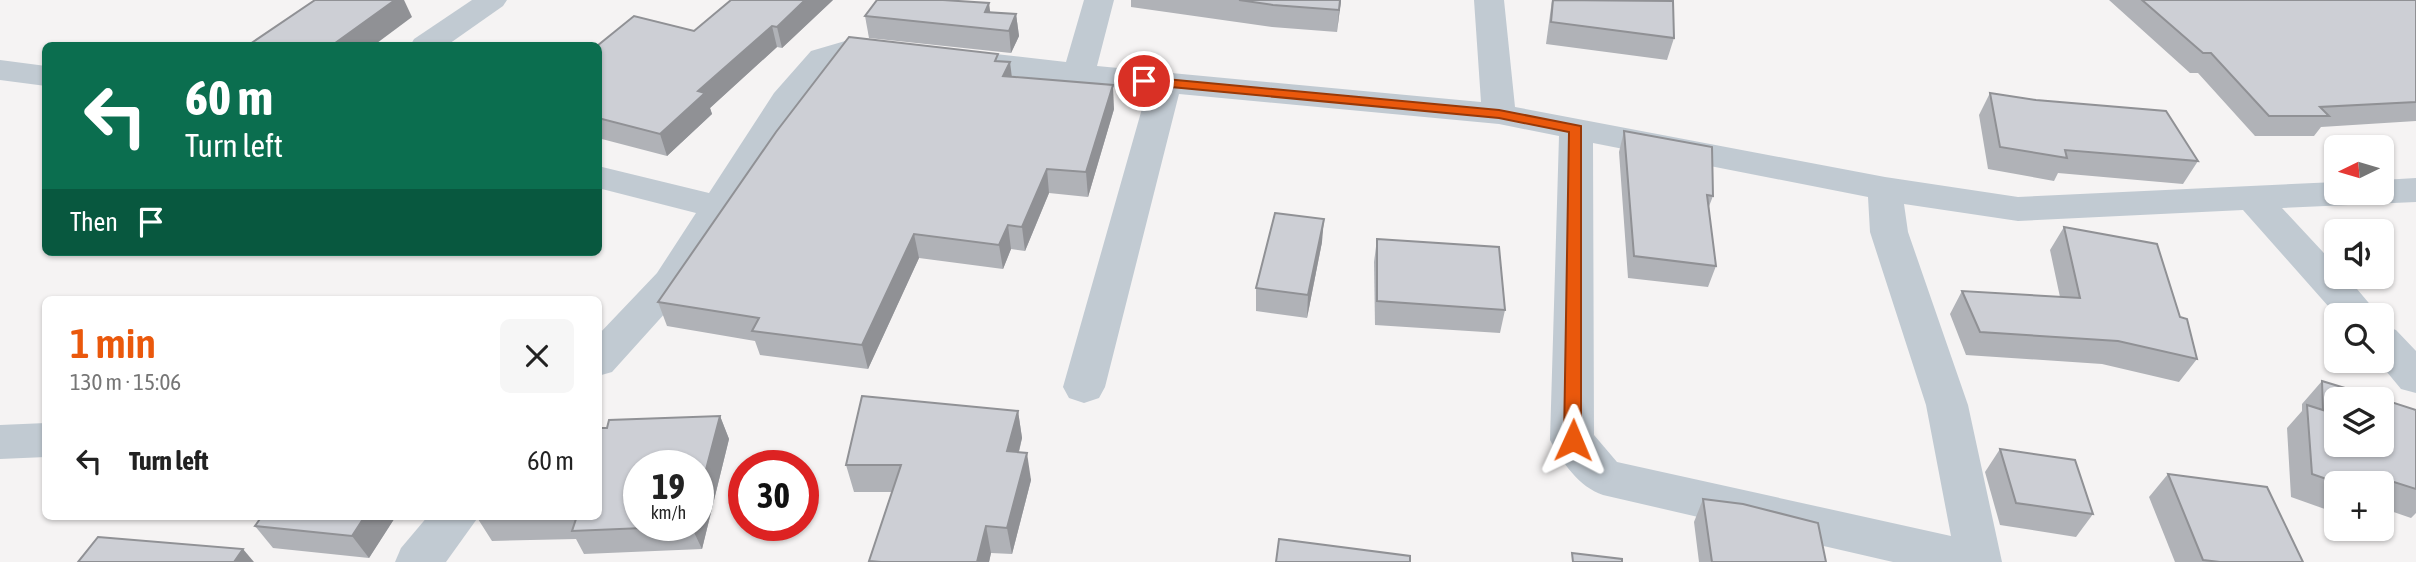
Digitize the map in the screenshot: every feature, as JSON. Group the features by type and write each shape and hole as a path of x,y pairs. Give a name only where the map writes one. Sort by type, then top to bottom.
{"street":[{"path":"431,42 492,0"},
{"path":"1079,73 1099,0"},
{"path":"1489,0 1499,114"},
{"path":"602,357 671,282 786,100 822,58 852,48 1165,83 1499,114 1885,189 2018,209 2324,194"},
{"path":"0,70 42,75"},
{"path":"1084,387 1165,83"},
{"path":"1576,129 1573,202 1573,440 1604,477 1978,562 1947,405 1889,232 1885,189"},
{"path":"602,178 718,207"},
{"path":"2394,191 2416,190"},
{"path":"2253,198 2348,303"},
{"path":"2394,353 2416,378"},
{"path":"0,442 42,440"},
{"path":"418,562 453,520"}],"building":[{"path":"315,0 395,0 337,42 253,42"},
{"path":"731,0 805,0 777,27 772,26 698,91 705,93 660,134 602,119 602,42 634,16 694,31"},
{"path":"877,0 989,3 985,12 1016,14 1009,31 865,16"},
{"path":"1239,0 1340,0 1339,10"},
{"path":"1553,0 1673,1 1674,38 1551,22"},
{"path":"2142,0 2416,0 2416,102 2320,107 2329,116 2269,116 2211,53 2203,53"},
{"path":"849,37 998,54 995,61 1010,62 1003,76 1113,85 1086,172 1047,169 1022,227 1008,225 999,245 914,234 862,345 752,331 759,318 658,302 776,132"},
{"path":"1990,93 2036,100 2166,111 2198,161 2065,150 2067,158 2000,147"},
{"path":"1624,131 1712,147 1713,196 1707,195 1716,266 1634,256"},
{"path":"1275,213 1324,219 1308,295 1256,288"},
{"path":"2064,227 2157,244 2180,317 2187,319 2197,359 2118,341 1980,332 1962,291 2080,298"},
{"path":"1377,239 1499,247 1505,310 1377,301"},
{"path":"2322,381 2342,387 2324,387 2324,457 2394,457 2394,403 2416,410 2416,489 2394,482 2394,471 2324,471 2324,478 2312,474 2307,405 2323,410"},
{"path":"862,396 1018,411 1007,451 1027,453 1007,528 986,526 977,562 869,561 901,465 846,465"},
{"path":"720,416 711,450 623,450 623,529 572,531 576,520 602,520 602,428 607,428 609,420"},
{"path":"2000,449 2075,460 2093,514 2016,503"},
{"path":"2168,474 2267,487 2303,562 2203,560"},
{"path":"1703,499 1743,504 1818,523 1826,562 1712,562"},
{"path":"259,520 362,520 352,536 255,526"},
{"path":"98,537 243,549 234,562 78,562"},
{"path":"1279,539 1410,556 1410,562 1276,562"},
{"path":"1572,553 1622,559 1622,562 1573,562"}],"route":[{"path":"1144,81 1499,114 1576,129 1573,202 1573,440"}]}
